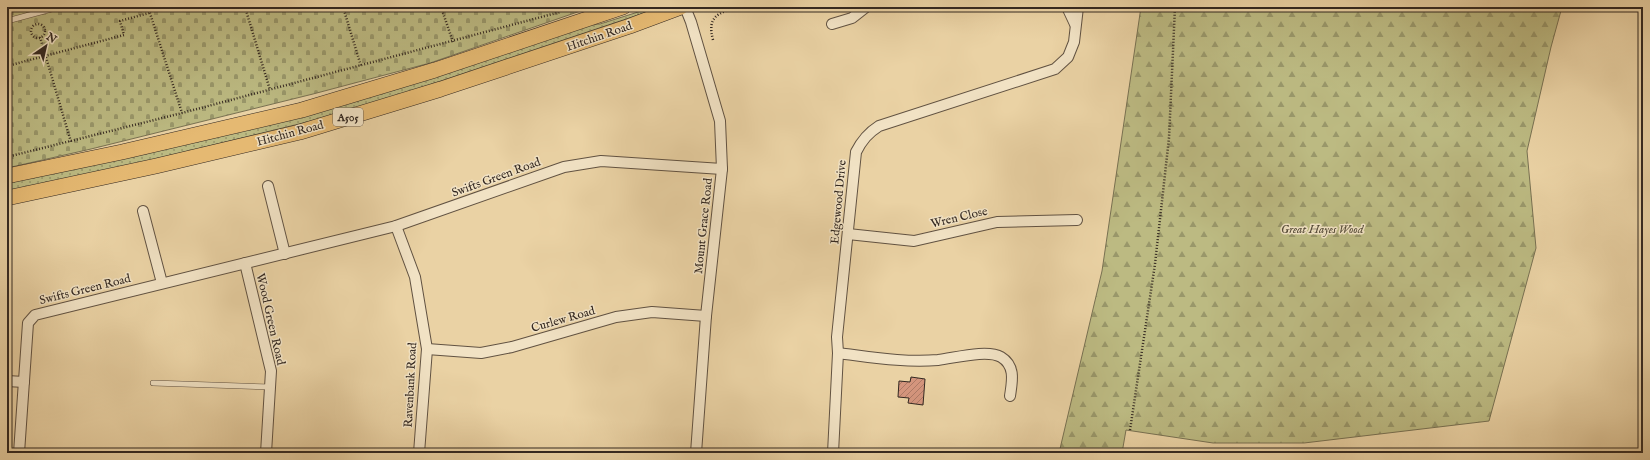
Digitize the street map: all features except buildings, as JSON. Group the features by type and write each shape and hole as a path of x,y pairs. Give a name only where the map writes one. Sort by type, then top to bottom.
{"main road":[{"name":"Hitchin Road","path":"7,176 122,152 302,110 434,70 624,7"},
{"name":"Hitchin Road","path":"7,198 156,166 300,132 440,89 630,26 681,7"}],"street":[{"name":"Mount Grace Road","path":"685,7 691,22 720,121 722,169 706,316 696,453"},
{"path":"832,24 852,18 866,7"},
{"path":"1067,7 1075,24"},
{"name":"Edgewood Drive","path":"833,453 838,354 837,337 856,152 868,134 879,126 1055,69 1068,57 1074,42 1078,7"},
{"name":"Swifts Green Road","path":"19,453 28,323 35,315 396,226 564,166 600,161 722,169"},
{"path":"268,186 285,254"},
{"path":"143,211 162,283"},
{"name":"Wren Close","path":"848,234 914,241 997,222 1077,220"},
{"name":"Ravenbank Road","path":"396,226 415,277 427,349 419,453"},
{"name":"Wood Green Road","path":"245,263 271,371 266,453"},
{"name":"Curlew Road","path":"427,349 480,352 512,347 616,317 652,312 706,316"},
{"path":"838,354 908,361 995,355 1006,361 1011,368 1012,375 1010,396"},
{"path":"7,381 24,382"}],"lane":[{"path":"7,21 58,7"},
{"path":"153,383 270,387"}],"path":[{"path":"148,7 182,113"},
{"path":"245,7 270,90"},
{"path":"343,7 361,66"},
{"path":"441,7 453,42"},
{"path":"713,40 711,33 714,17 723,11 738,7"},
{"path":"1130,430 1155,264 1169,138 1175,7"},
{"path":"7,157 71,142 270,90 565,11"},
{"path":"7,66 124,35 120,21 149,13"},
{"path":"36,24 42,25 44,28 44,34 40,37 34,37 31,32 32,27 36,24"},
{"path":"40,37 71,142"}],"green space":[{"path":"7,7 592,7 430,63 313,94 91,149 7,168"},
{"path":"656,7 656,9 387,99 307,122 123,167 7,191 7,183 586,25 600,24"},
{"name":"Great Hayes Wood","path":"1141,7 1562,7 1551,47 1527,151 1536,248 1489,421 1304,443 1213,443 1126,430 1122,453 1059,453 1102,271"}]}
